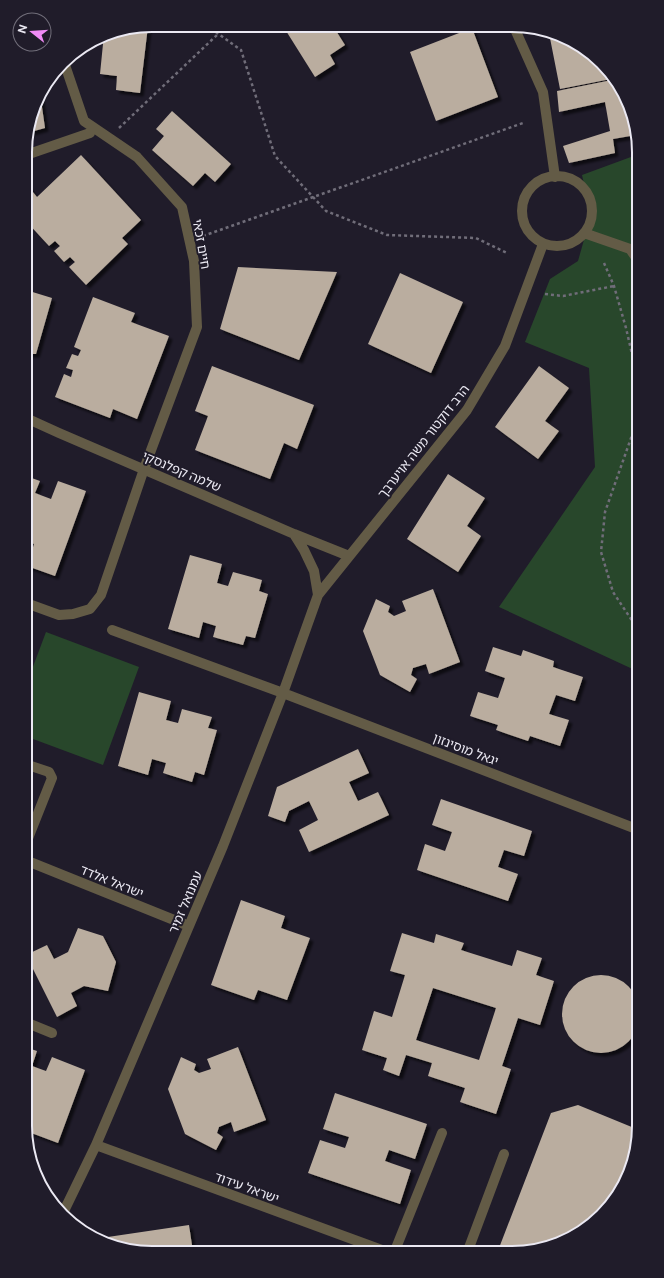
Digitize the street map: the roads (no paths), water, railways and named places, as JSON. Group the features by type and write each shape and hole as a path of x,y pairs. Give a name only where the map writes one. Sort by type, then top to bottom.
{"street":[{"path":"516,32 543,92 555,176"},
{"name":"חיים זכאי","path":"32,605 59,615 73,614 90,609 101,595 144,469 197,327 194,261 182,207 137,157 84,121 66,68"},
{"path":"32,152 90,133"},
{"path":"555,176 566,178 577,183 585,191 590,201 592,212 590,222 584,233 576,241 566,245 554,247 544,244 534,238 527,229 523,218 523,206 526,195 533,186 543,179 555,176"},
{"path":"584,233 630,249 632,252"},
{"name":"הרב דוקטור משה אויערבך","path":"318,595 466,410 505,346 544,244"},
{"name":"שלמה קפלנסקי","path":"32,421 294,534 349,556"},
{"name":"שלמה קפלנסקי","path":"32,426 59,433"},
{"path":"294,534 314,571 318,595"},
{"name":"עמנואל זמיר","path":"65,1209 96,1145 223,846 283,693 318,595"},
{"name":"יגאל מוסינזון","path":"112,630 283,693 632,827"},
{"path":"32,766 49,772 52,778 32,828"},
{"name":"ישראל אלדד","path":"32,863 189,926"},
{"path":"32,1025 52,1032"},
{"path":"397,1246 442,1133"},
{"name":"ישראל עידוד","path":"96,1145 371,1246"},
{"path":"470,1246 504,1154"}]}
